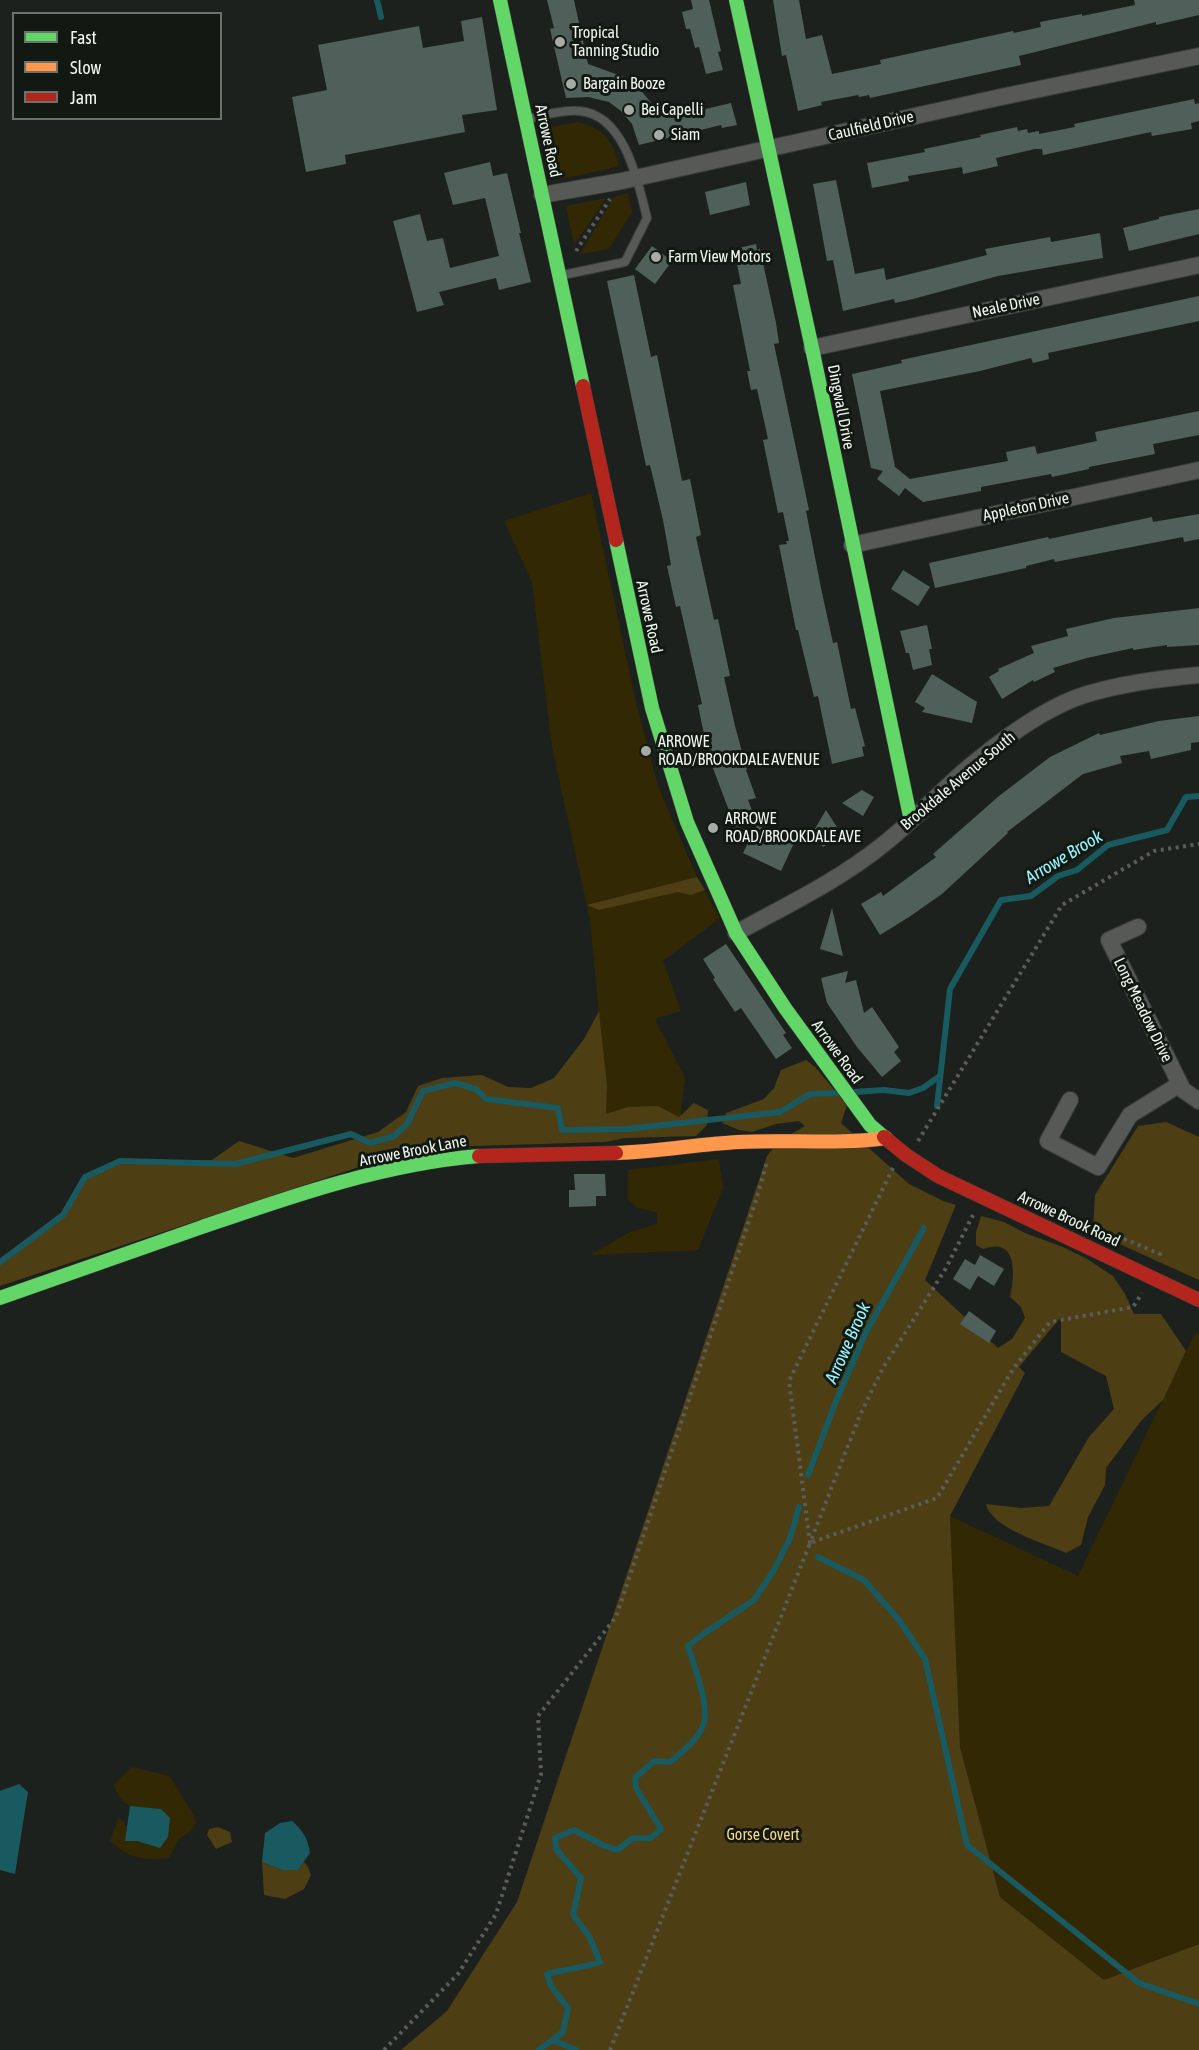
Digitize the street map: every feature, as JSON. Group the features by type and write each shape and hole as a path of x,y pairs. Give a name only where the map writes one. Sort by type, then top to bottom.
{"street":[{"name":"Arrowe Road","path":"500,0 652,708 687,822 736,933 784,1008 870,1125 924,1168"},
{"name":"Dingwall Drive","path":"736,0 911,821"},
{"name":"Caulfield Drive","path":"542,195 629,179 1199,56"},
{"name":"Neale Drive","path":"812,348 1199,265"},
{"name":"Appleton Drive","path":"852,545 1199,470"},
{"name":"Brookdale Avenue South","path":"736,933 830,881 879,848 962,774 1017,730 1052,710 1090,693 1142,682 1199,675"},
{"name":"Long Meadow Drive","path":"1138,927 1109,940 1183,1090 1199,1101"},
{"path":"1070,1100 1048,1141 1098,1167 1130,1115 1180,1084"},
{"name":"Arrowe Brook Lane","path":"0,1298 265,1205 386,1170 446,1159 494,1155 618,1153 738,1142 858,1142 886,1138"},
{"name":"Arrowe Brook Road","path":"924,1168 1199,1300"}],"lane":[{"path":"527,119 554,113 580,111 597,116 611,126 623,143 629,179 647,218 625,262 560,275"}],"path":[{"path":"560,275 629,179"},
{"path":"917,1143 1062,905 1154,851 1199,844"},
{"path":"384,2050 458,1974 496,1914 541,1774 538,1716 616,1617 757,1197 772,1141"},
{"path":"810,1543 789,1382 901,1151"},
{"path":"609,2050 860,1415 883,1368 946,1268 982,1196"},
{"path":"810,1543 937,1498 1013,1369 1050,1322 1133,1307 1151,1276 1160,1254 1107,1231"}],"shaded area":[{"path":"579,122 595,128 605,136 619,163 616,167 561,179 550,127"},
{"path":"628,193 632,212 609,249 580,254 614,197"},
{"path":"606,198 574,245 566,206"},
{"path":"591,493 637,707 658,786 697,877 720,918 663,961 681,1011 655,1019 685,1078 678,1136 606,1139 606,1085 590,920 552,747 532,582 504,521"},
{"path":"719,1159 723,1188 698,1250 590,1255 630,1232 657,1224 657,1212 637,1208 628,1199 628,1170"},
{"path":"1195,1333 1199,1334 1199,1944 1104,1980 1000,1897 960,1747 950,1516 1078,1576"},
{"path":"132,1767 170,1776 194,1816 196,1823 191,1831 179,1839 169,1858 151,1859 130,1855 110,1841 119,1817 127,1827 125,1841 137,1841 160,1848 161,1809 138,1808 126,1804 114,1785"}],"green space":[{"path":"697,877 705,890 690,895 678,892 599,910 587,905"},
{"path":"599,1011 607,1086 606,1114 628,1107 658,1106 679,1117 694,1103 708,1110 707,1125 696,1136 625,1138 606,1142 441,1147 374,1162 0,1286 0,1259 63,1215 85,1177 120,1161 212,1160 239,1141 293,1158 378,1132 406,1112 418,1086 442,1078 482,1075 508,1087 531,1088 554,1078 584,1039"},
{"name":"Gorse Covert","path":"806,1060 815,1067 847,1105 841,1123 909,1184 956,1205 925,1280 998,1348 1012,1339 1025,1318 1021,1307 1010,1297 1013,1269 1008,1253 1003,1248 994,1246 983,1249 976,1245 976,1232 981,1216 1004,1222 1025,1233 1063,1247 1113,1276 1134,1314 1161,1314 1186,1351 1163,1400 1141,1421 1106,1468 1105,1485 1088,1517 1081,1545 1066,1553 1008,1527 990,1513 986,1504 1021,1508 1049,1506 1089,1437 1114,1409 1106,1376 1061,1352 1061,1317 1019,1367 1025,1373 950,1516 960,1747 1000,1897 1104,1980 1199,1944 1199,2050 401,2050 447,2011 517,1902 767,1156 778,1142 805,1126 799,1121 776,1124 752,1132 739,1130 722,1123 726,1113 764,1099 774,1088 781,1070"},
{"path":"1166,1122 1199,1137 1199,1280 1093,1232 1095,1195 1138,1126"},
{"path":"218,1827 230,1832 232,1842 216,1849 207,1835 209,1829"},
{"path":"262,1862 282,1870 298,1870 304,1862 311,1875 304,1889 285,1899 264,1895"}],"water":[{"path":"19,1784 28,1792 15,1874 0,1870 0,1791"},
{"path":"130,1806 161,1809 170,1818 168,1837 160,1848 137,1841 125,1841"},
{"path":"292,1821 304,1835 310,1853 298,1870 282,1870 262,1862 265,1833 280,1823"}],"building":[{"path":"547,0 574,0 588,64 624,77 637,86 659,112 678,107 680,115 731,103 737,125 722,128 721,125 639,145 632,124 609,102 588,97 566,98 550,29 554,28"},
{"path":"691,0 709,0 723,70 706,74 699,47 695,48 690,29 686,29 682,12 693,9"},
{"path":"773,0 799,0 806,39 822,35 832,74 881,64 880,60 1041,27 1040,22 1135,5 1134,0 1199,0 1199,15 1156,25 1156,22 1019,56 1021,65 870,98 869,95 859,97 858,95 821,102 822,105 798,111 786,55 782,56"},
{"path":"482,17 497,110 462,115 465,132 345,155 346,164 306,172 292,97 327,90 318,45 419,26 423,48 464,41 461,21"},
{"path":"1194,99 1195,104 1199,103 1199,121 1191,123 1192,129 1152,136 1151,132 1043,155 1042,149 1035,149 996,158 998,166 963,174 962,167 908,176 909,181 872,188 867,163 925,152 924,149 1017,127 1018,131 1027,129 1028,133 1039,131 1039,134 1075,127 1074,124"},
{"path":"490,162 493,176 507,173 531,282 499,290 496,278 439,292 444,305 417,312 393,221 420,214 427,241 443,238 450,268 499,256 485,198 453,205 444,173"},
{"path":"836,180 855,274 884,268 886,280 987,255 985,249 1050,237 1051,242 1100,233 1103,258 998,276 913,299 895,303 894,299 843,311 833,260 827,261 813,184"},
{"path":"746,182 750,205 710,215 705,192"},
{"path":"1199,209 1199,234 1129,251 1123,228 1159,219 1159,217"},
{"path":"756,244 757,250 760,249 776,323 779,343 774,344 809,510 806,511 821,588 833,643 837,642 851,709 855,708 865,746 862,747 864,756 832,764 818,696 814,697 798,630 796,630 779,545 787,544 786,541 789,541 783,512 778,513 763,440 768,439 757,389 751,390 747,371 750,371 733,285 741,284 734,249"},
{"name":"Farm View Motors","path":"652,246 672,261 655,284 635,269"},
{"path":"634,275 651,357 657,355 682,481 690,479 701,535 696,537 714,620 718,619 730,676 724,677 746,770 756,798 748,800 756,821 736,829 711,763 702,725 698,705 702,704 680,606 676,607 667,566 671,565 663,520 650,465 646,466 607,281"},
{"path":"1199,296 1199,321 1048,353 1049,359 1033,363 1031,358 980,371 880,391 895,467 910,479 1008,461 1006,452 1035,446 1037,454 1097,441 1095,432 1199,411 1199,435 1153,444 1155,454 1052,477 1051,474 981,487 981,491 923,502 905,488 899,496 877,479 883,471 871,468 852,374 902,363 901,360"},
{"path":"1199,514 1199,539 1184,542 1183,537 1055,562 1054,559 1026,566 1026,568 935,588 929,563 1152,517 1153,522"},
{"path":"903,570 930,587 918,606 891,589"},
{"path":"1199,608 1199,645 1167,647 1167,645 1133,650 1133,648 1087,658 1053,668 1055,672 1034,682 1033,680 1002,699 989,677 999,671 998,669 1034,653 1031,646 1068,636 1066,629 1114,618"},
{"path":"927,625 932,649 929,649 932,665 913,670 900,631"},
{"path":"932,674 977,702 972,723 922,712 925,708 915,702"},
{"path":"1199,716 1199,742 1191,743 1191,750 1151,759 1149,751 1120,756 1122,763 1083,774 1007,832 942,894 880,935 861,904 881,892 883,896 936,857 933,854 999,796 1050,757 1099,733 1100,735 1159,721"},
{"path":"862,790 874,797 863,816 842,803"},
{"path":"826,810 842,835 823,847 813,832"},
{"path":"758,823 795,841 781,871 743,853"},
{"path":"832,908 843,956 820,949"},
{"path":"726,944 786,1033 783,1035 792,1048 776,1059 741,1008 735,1012 703,959"},
{"path":"848,971 845,983 856,980 864,1013 872,1007 899,1047 894,1052 901,1061 882,1077 857,1047 827,1003 821,978"},
{"path":"574,1174 605,1174 606,1196 596,1196 596,1206 569,1207 569,1190 575,1190"},
{"path":"980,1255 1004,1269 994,1286 978,1276 970,1290 953,1279 965,1259 975,1265"},
{"path":"969,1311 996,1331 989,1343 960,1324"}],"waterway":[{"path":"377,0 381,17"},
{"name":"Arrowe Brook","path":"937,1106 950,989 1001,900 1031,896 1058,876 1077,870 1108,845 1167,830 1186,797 1199,796"},
{"path":"854,1092 884,1090 909,1093 923,1088 940,1076"},
{"path":"0,1262 63,1215 85,1177 120,1161 235,1164 351,1134 370,1143 394,1136 407,1124 423,1091 455,1083 476,1089 486,1099 558,1108 562,1130 627,1129 780,1112 810,1094 837,1093"},
{"name":"Arrowe Brook","path":"808,1475 836,1401 866,1332 924,1228"},
{"name":"Arrowe Brook","path":"539,2050 563,2032 568,2008 551,1986 547,1974 600,1962 589,1936 573,1915 581,1878 556,1849 555,1838 574,1830 617,1850 633,1838 651,1838 661,1829 636,1788 635,1778 654,1761 670,1762 684,1751 702,1728 705,1720 704,1699 688,1646 754,1600 774,1570 790,1538 799,1507"},
{"path":"818,1557 864,1580 899,1620 925,1659 967,1845 1139,1983 1199,2004"},
{"path":"553,2040 576,2050"}],"traffic: fast":[{"path":"500,0 583,386"},
{"path":"736,0 911,821"},
{"path":"616,540 652,708 687,822 736,933 785,1008 870,1125 884,1137"},
{"path":"0,1298 304,1193 408,1166 479,1156"}],"traffic: slow":[{"path":"616,1153 739,1142 850,1141 886,1138"}],"traffic: jam":[{"path":"583,386 616,540"},
{"path":"884,1137 938,1176 1199,1300"},
{"path":"479,1156 616,1153"}],"place":[{"name":"Tropical Tanning Studio","path":"560,42"},
{"name":"Bargain Booze","path":"571,84"},
{"name":"Bei Capelli","path":"629,110"},
{"name":"Siam","path":"659,135"},
{"name":"Farm View Motors","path":"656,257"},
{"name":"ARROWE ROAD/BROOKDALE AVENUE","path":"646,751"},
{"name":"ARROWE ROAD/BROOKDALE AVE","path":"713,828"}]}
